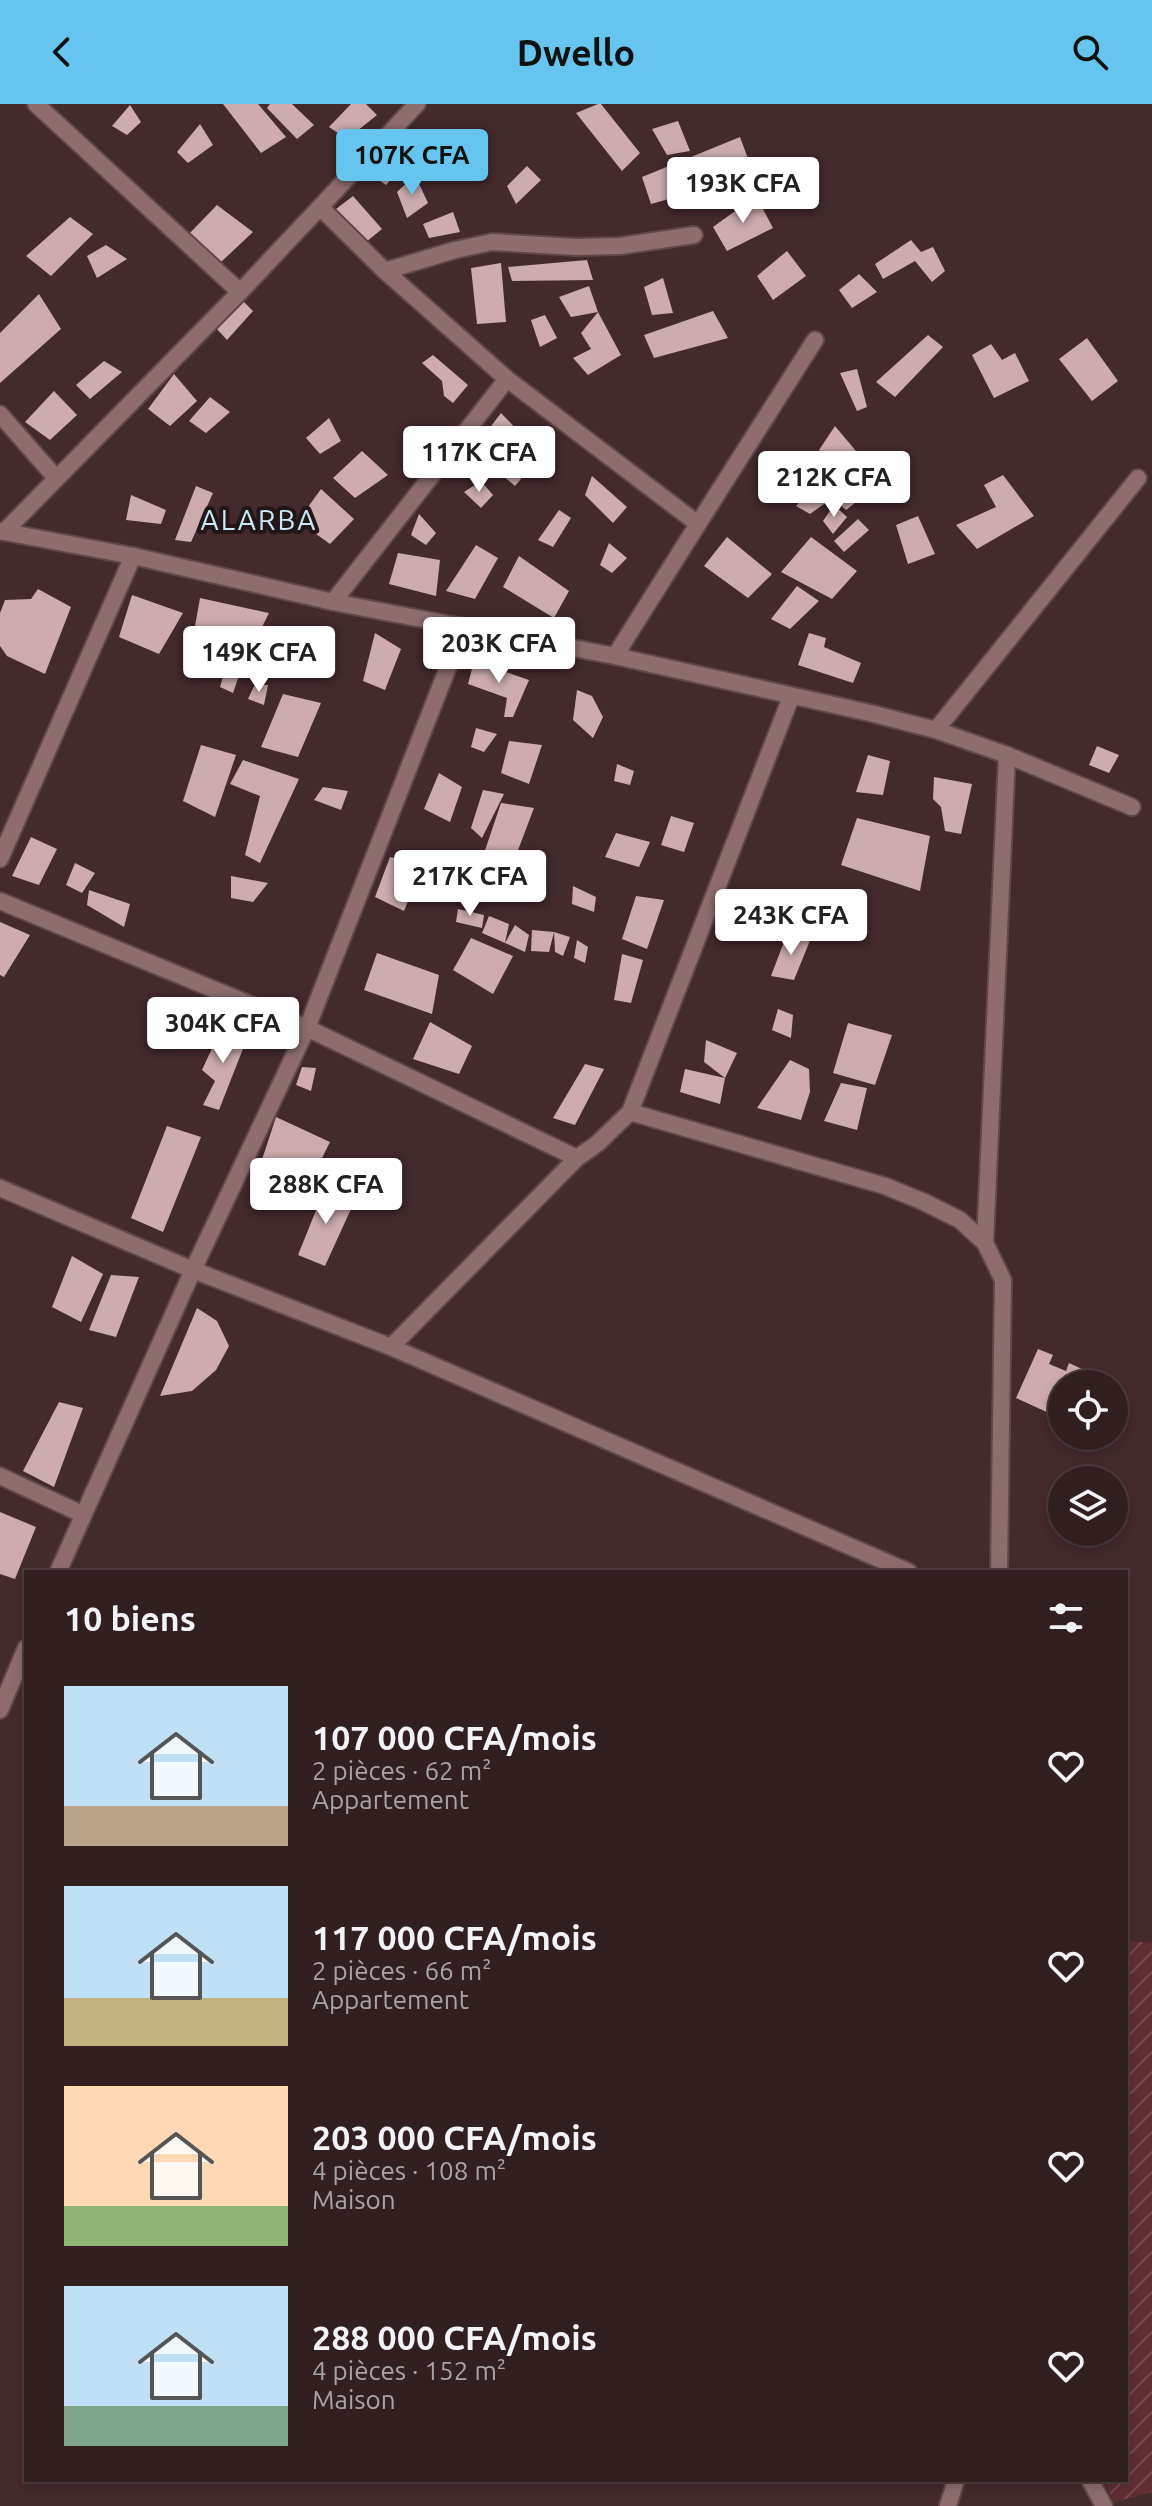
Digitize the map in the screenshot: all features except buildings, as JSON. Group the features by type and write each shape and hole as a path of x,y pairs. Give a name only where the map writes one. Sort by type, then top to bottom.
{"street":[{"path":"36,104 240,292"},
{"path":"2,531 240,292 410,106"},
{"path":"320,207 385,271 507,379 698,524"},
{"path":"385,271 492,242 620,246 694,235"},
{"path":"615,656 815,340"},
{"path":"333,602 507,379"},
{"path":"0,414 56,478"},
{"path":"936,730 1138,478"},
{"path":"2,531 133,556 463,629 615,656 936,730 1007,755 1132,807"},
{"path":"0,859 133,556"},
{"path":"59,1570 193,1270 307,1028 463,629"},
{"path":"391,1347 577,1158 598,1143 630,1112 791,697"},
{"path":"985,1243 1007,755"},
{"path":"0,901 307,1028 577,1158"},
{"path":"630,1112 885,1186 960,1220 985,1243 1003,1280 999,1570"},
{"path":"0,1188 193,1270 391,1347 904,1570"},
{"path":"0,1476 82,1514"},
{"path":"0,1710 24,1653"},
{"path":"948,2506 955,2482"},
{"path":"1091,2482 1104,2506"}],"shaded area":[{"path":"1128,1941 1152,1943 1152,2492 1114,2502 1105,2482 1128,2482"}],"district":[{"name":"ALARBA","path":"259,519"}]}
